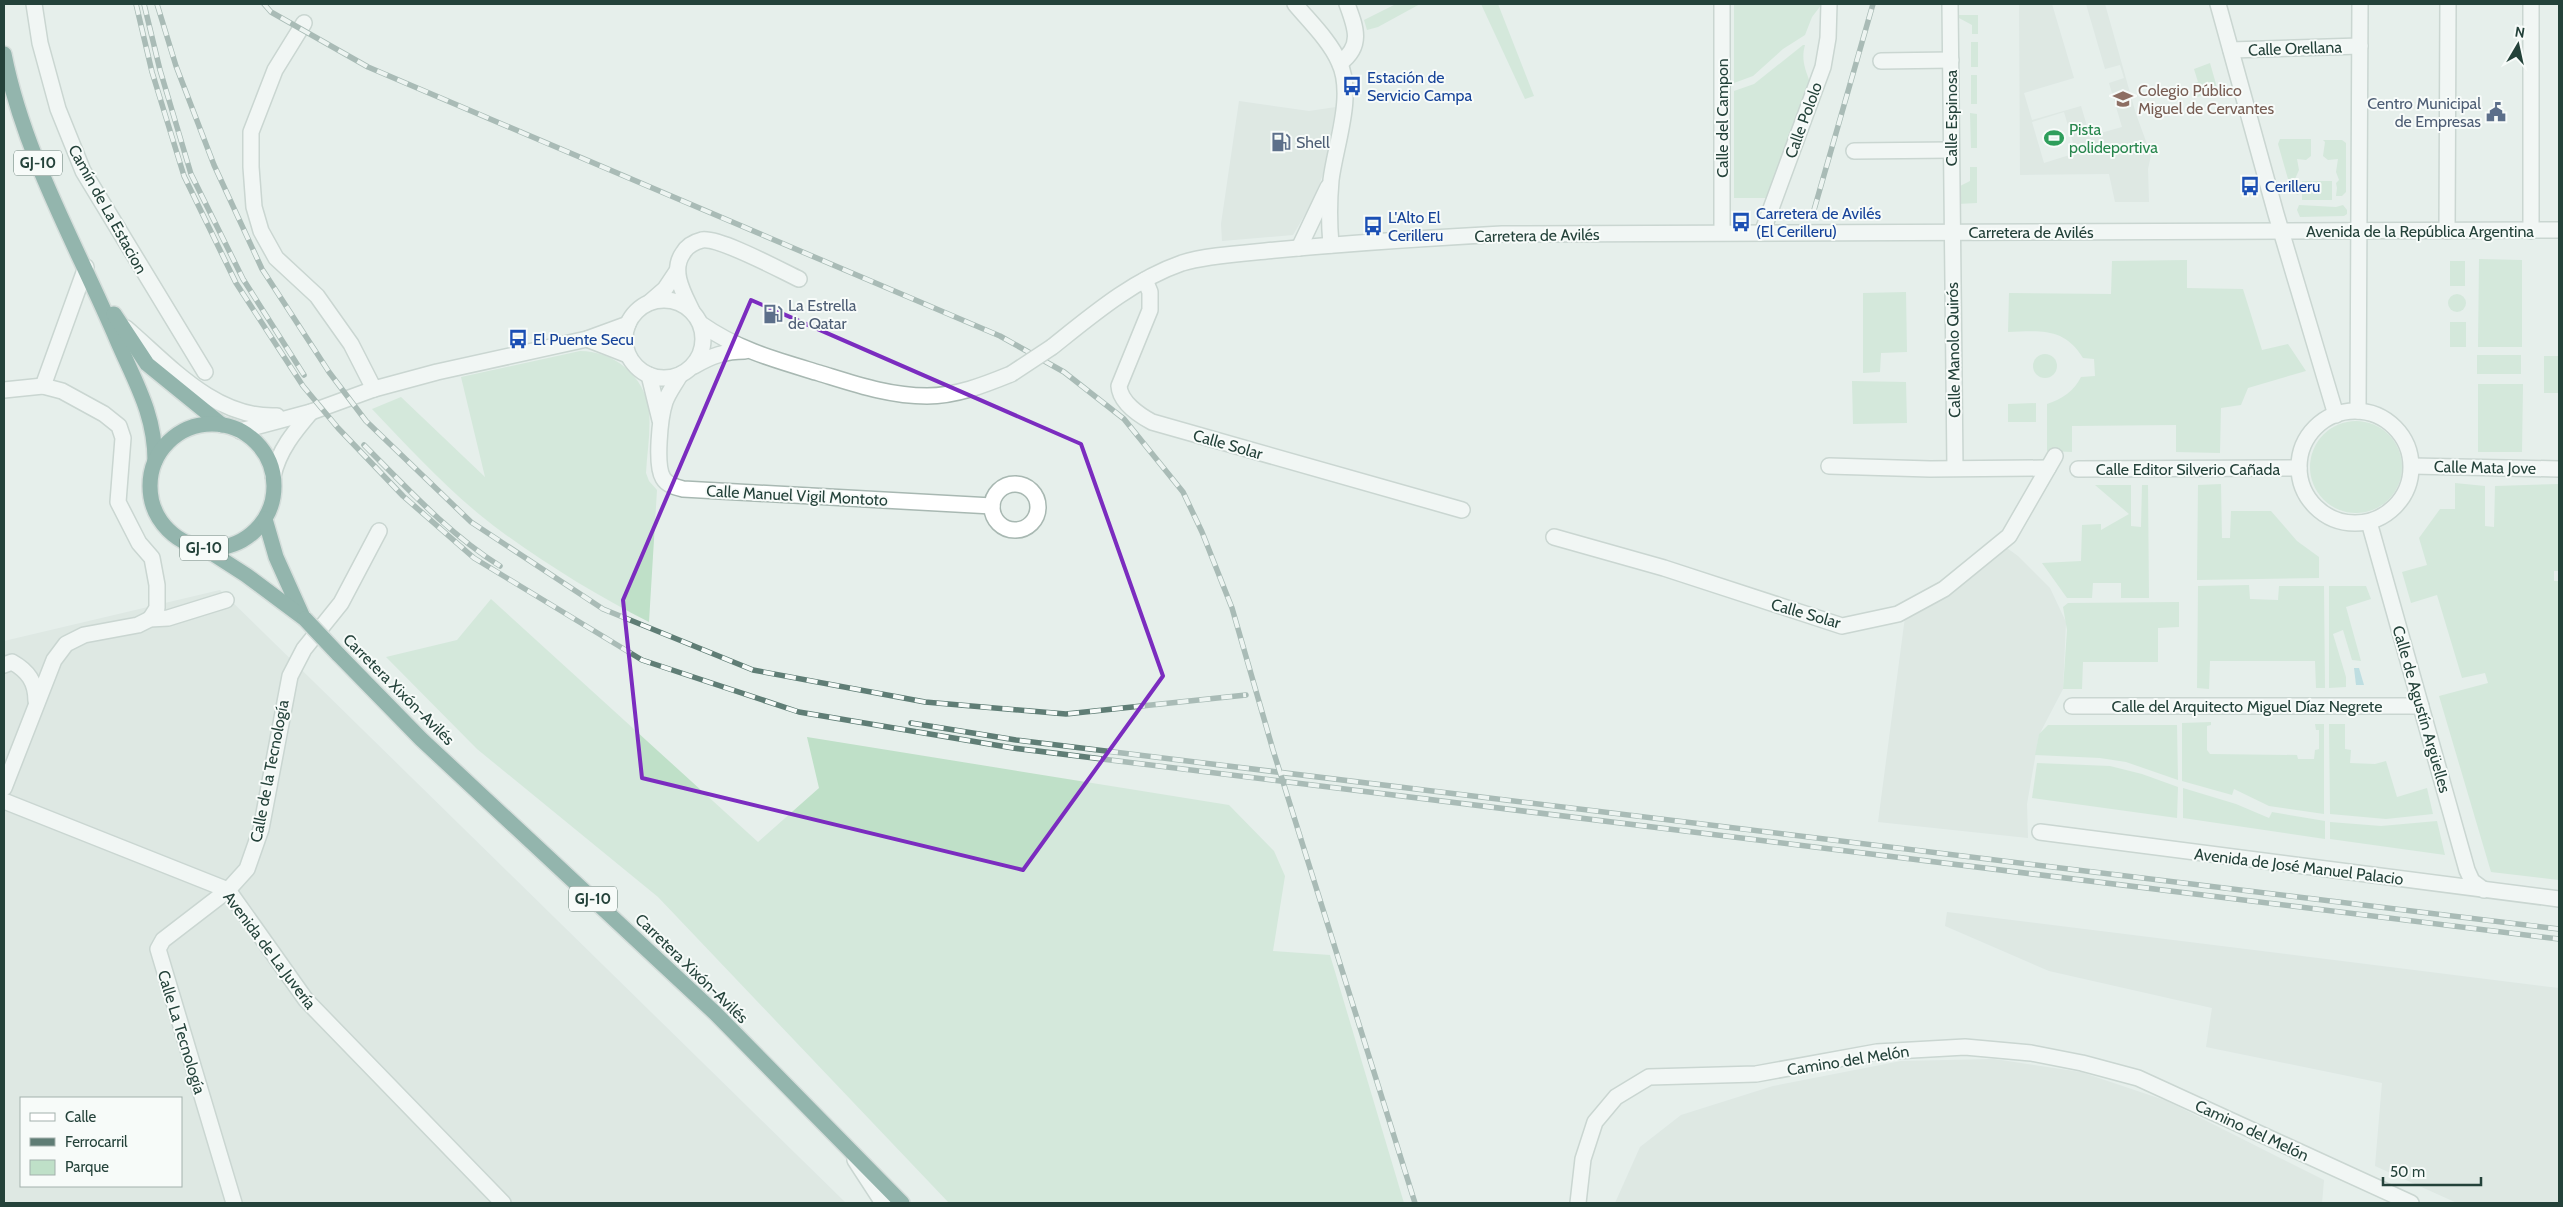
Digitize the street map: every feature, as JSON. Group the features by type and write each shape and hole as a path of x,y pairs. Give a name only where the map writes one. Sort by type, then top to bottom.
{"highway":[{"name":"GJ-10","path":"4,54 26,131 56,208 86,268 144,398 155,444 155,461 150,488 154,510 166,529 185,543 204,548 228,546 250,535 265,519 273,496 273,476 268,460 257,442 240,431 222,425 205,424 186,430 167,443 155,461"},
{"name":"GJ-10","path":"86,268 147,364 222,425"},
{"name":"Carretera Xixón-Avilés","path":"265,519 276,557 304,618"},
{"name":"Carretera Xixón-Avilés","path":"204,548 304,618 421,739 715,1013 902,1203"}],"street":[{"name":"Camín de La Estacion","path":"34,4 40,44 58,109 83,171 206,372"},
{"path":"1295,4 1340,63 1344,78 1344,102 1340,137 1332,178 1331,245"},
{"path":"1340,63 1352,54 1355,43 1355,26 1347,4"},
{"name":"Calle del Campon","path":"1722,4 1722,232"},
{"name":"Calle Pololo","path":"1762,233 1823,67 1828,38 1829,4"},
{"name":"Calle Espinosa","path":"1950,4 1951,231"},
{"path":"2218,4 2336,415"},
{"path":"2358,411 2360,4"},
{"path":"2448,4 2448,231"},
{"path":"2531,4 2531,230"},
{"path":"304,23 275,70 251,132 254,207 262,231 276,258 317,296 351,344 374,389"},
{"name":"Calle Orellana","path":"2231,50 2360,46"},
{"path":"1881,61 1951,60"},
{"path":"1854,151 1951,150"},
{"path":"1299,248 1332,178"},
{"name":"Avenida de la República Argentina","path":"2282,231 2559,230"},
{"name":"Calle Manolo Quirós","path":"1951,231 1955,468"},
{"name":"Carretera de Avilés","path":"747,351 892,394 928,396 945,394 979,387 1010,374 1052,347 1098,311 1145,280 1184,262 1331,245 1502,234 2282,231"},
{"path":"747,351 730,351 710,357 686,371 664,378 649,375 637,366 628,355 625,339 628,324 637,311 665,288 677,271 680,257 688,246 702,240 718,242 799,279"},
{"path":"43,386 86,268"},
{"path":"677,271 680,284 692,311 701,324 718,336 747,351"},
{"name":"Calle Solar","path":"1145,280 1150,292 1150,310 1119,386 1119,393 1140,416 1152,422 1462,510"},
{"path":"649,302 664,299 680,302 692,311"},
{"path":"118,320 168,368 205,395 232,408 264,417 296,416"},
{"path":"240,431 311,412 374,389 446,369 587,339 628,324"},
{"path":"686,371 701,354 704,339 701,324"},
{"path":"587,339 628,355"},
{"name":"Calle Manuel Vigil Montoto","path":"660,422 665,402 686,371"},
{"name":"Calle Manuel Vigil Montoto","path":"649,375 660,422 660,470 663,480 671,486 682,489 992,506"},
{"path":"4,390 43,386 62,391 104,414 118,426 123,438 118,502 139,543 152,558 157,584 157,608 150,619"},
{"path":"2358,411 2374,415 2389,423 2401,435 2409,450 2412,466 2409,485 2400,502 2386,514 2369,522 2352,524 2335,520 2321,512 2309,500 2301,485 2299,468 2301,451 2309,436 2321,423 2336,415 2358,411"},
{"path":"273,476 277,458 311,412"},
{"name":"Calle Solar","path":"1554,536 1664,568 1842,626 1898,614 1944,589 2008,536 2052,462 1955,468"},
{"path":"1829,466 1955,468"},
{"name":"Calle Mata Jove","path":"2412,466 2559,469"},
{"name":"Calle Editor Silverio Cañada","path":"2078,469 2299,468"},
{"name":"Calle de Agustín Argüelles","path":"2369,522 2467,870 2472,881 2484,890"},
{"name":"Calle de la Tecnología","path":"228,890 247,869 260,829 287,684 304,648 341,603 379,531"},
{"path":"4,788 54,660 66,644 84,635 138,625 150,619 168,618 226,600"},
{"path":"4,665 12,662 30,675 36,689 36,702"},
{"name":"Calle del Arquitecto Miguel Díaz Negrete","path":"2072,706 2421,706"},
{"name":"Avenida de La Juvería","path":"4,801 228,890 306,1000 503,1203"},
{"name":"Avenida de José Manuel Palacio","path":"2040,832 2559,899"},
{"name":"Calle La Tecnología","path":"228,890 163,940 158,949 234,1203"},
{"name":"Camino del Melón","path":"1578,1203 1583,1160 1595,1122 1616,1096 1649,1077 1756,1074 1877,1052 1945,1047 2031,1053 2082,1063 2138,1078 2411,1203"},
{"path":"846,1146 883,1203"}],"highlighted area":[{"path":"751,300 1081,444 1163,676 1023,870 642,778 623,600"}],"shaded area":[{"name":"Colegio Público Miguel de Cervantes","path":"2019,4 2052,4 2074,78 2024,93 2032,120 2081,106 2090,136 2122,127 2109,83 2124,78 2120,65 2105,69 2086,4 2105,4 2136,114 2151,155 2148,169 2149,202 2115,202 2109,174 2020,175","holes":["2064,112 2076,153 2044,163 2032,122"]},
{"name":"Shell","path":"1239,101 1309,111 1336,107 1323,174 1314,199 1293,235 1222,241 1221,224"},
{"path":"2004,546 2018,556 2050,588 2066,622 2063,689 2039,735 2027,804 2028,838 1878,822 1905,617"},
{"path":"220,590 846,1203 4,1203 4,641"},
{"path":"1947,912 2559,988 2559,1203 2457,1203 2375,1166 2382,1083 2206,1047 2212,1008 2049,971 1945,926"},
{"path":"1994,1059 2081,1072 2167,1101 2324,1180 2322,1203 1615,1203 1640,1147 1681,1115 1773,1086 1901,1061"}],"green space":[{"path":"1396,4 1420,4 1378,27 1367,30 1364,20"},
{"path":"1481,4 1498,4 1534,96 1525,99"},
{"path":"1734,4 1822,4 1812,17 1805,35 1783,49 1753,76 1734,83"},
{"path":"1959,15 1978,15 1978,34 1972,34 1972,25 1959,18"},
{"path":"1971,42 1978,42 1978,67 1971,67"},
{"path":"1805,45 1804,64 1810,82 1766,198 1734,198 1734,91 1754,84"},
{"path":"2210,63 2218,91 2197,97 2192,84 2198,82 2194,69"},
{"path":"1971,75 1977,75 1977,104 1971,104"},
{"path":"1970,113 1977,114 1977,148 1971,148"},
{"path":"2280,139 2311,139 2311,156 2306,160 2297,159 2299,170 2295,179 2299,182 2297,193 2299,195 2292,193 2278,144"},
{"path":"2323,140 2342,140 2346,143 2346,192 2342,196 2336,196 2336,183 2339,180 2336,172 2338,159 2328,160 2323,156 2325,142"},
{"path":"1970,167 1977,167 1977,203 1958,204 1958,187 1970,181"},
{"path":"2302,181 2332,181 2332,200 2302,200"},
{"path":"2299,205 2336,207 2343,205 2347,210 2347,214 2344,216 2300,217 2297,210"},
{"path":"2479,259 2522,260 2522,347 2478,347"},
{"path":"2187,260 2187,288 2243,289 2262,350 2288,344 2306,371 2248,388 2241,405 2221,408 2220,453 2176,452 2176,425 2072,426 2072,452 2047,451 2047,404 2067,394 2081,377 2095,376 2094,359 2083,358 2068,341 2050,333 2031,331 2008,332 2009,293 2111,294 2112,261"},
{"path":"2450,261 2465,261 2465,286 2450,286"},
{"path":"1906,292 1907,352 1881,353 1880,372 1863,373 1863,293"},
{"path":"2457,294 2463,297 2466,303 2463,309 2457,312 2451,309 2448,303 2451,297"},
{"path":"2450,322 2466,322 2466,347 2450,347"},
{"path":"580,351 605,355 626,368 641,387 646,398 650,426 646,473 649,481 657,490 649,622 611,602 555,568 484,518 434,474 372,409 401,397 485,477 461,377"},
{"path":"2045,354 2053,358 2057,366 2053,374 2045,378 2037,374 2033,366 2037,358"},
{"path":"2477,355 2521,355 2521,374 2477,374"},
{"path":"2544,356 2559,356 2559,393 2544,393"},
{"path":"1852,381 1906,382 1907,423 1853,424"},
{"path":"2478,384 2523,384 2522,452 2478,452"},
{"path":"2036,403 2036,422 2008,422 2008,404"},
{"path":"2356,421 2374,425 2388,435 2398,449 2402,467 2398,485 2388,499 2374,509 2356,513 2338,509 2324,499 2314,485 2310,467 2314,449 2324,435 2338,425"},
{"path":"2455,483 2485,486 2485,526 2494,527 2495,486 2559,484 2559,571 2554,571 2554,581 2559,581 2559,880 2491,872 2439,696 2488,683 2485,673 2462,678 2437,595 2411,603 2402,572 2427,565 2419,538 2440,509 2455,509"},
{"path":"2221,484 2222,538 2230,538 2231,511 2271,511 2297,541 2319,557 2319,578 2197,580 2198,485"},
{"path":"2095,485 2131,485 2131,526 2141,527 2142,485 2148,485 2149,598 2121,598 2121,583 2093,583 2092,598 2067,598 2042,563 2081,561 2082,525 2101,524 2101,530 2129,514"},
{"path":"2249,585 2250,599 2278,600 2279,586 2324,586 2325,688 2316,688 2315,661 2210,661 2209,689 2197,688 2198,586"},
{"path":"2329,586 2366,586 2371,599 2346,607 2361,661 2352,660 2343,630 2333,634 2346,677 2346,687 2329,688"},
{"path":"491,599 758,842 819,788 807,737 1229,805 1274,851 1285,876 1273,951 1330,955 1404,1203 949,1203 658,897 477,749 386,657 457,640"},
{"path":"2179,602 2179,627 2158,628 2158,662 2083,662 2082,689 2063,689 2067,630 2063,607 2068,603"},
{"path":"2211,722 2211,725 2207,726 2207,750 2210,754 2297,755 2298,759 2314,759 2315,750 2319,749 2319,730 2316,730 2315,724 2324,724 2324,814 2269,806 2234,789 2232,795 2182,781 2182,723"},
{"path":"2329,724 2345,724 2345,749 2351,750 2350,763 2375,764 2386,761 2397,797 2427,788 2433,814 2386,819 2330,814"},
{"path":"2048,725 2177,725 2178,780 2126,762 2100,758 2035,755 2039,734"},
{"path":"2037,763 2110,766 2142,774 2178,787 2177,818 2032,798"},
{"path":"2183,788 2236,804 2269,818 2272,812 2325,821 2325,839 2183,818"},
{"path":"2437,821 2445,855 2330,839 2330,822 2381,826"}],"water":[{"path":"2354,668 2359,668 2364,685 2356,685"}],"railway":[{"path":"136,4 152,72 184,176 236,283 303,386 338,428 403,496 474,558 642,660 799,712 1013,748 2559,939"},
{"path":"144,4 160,70 191,174 243,279 304,375"},
{"path":"157,4 176,66 214,165 262,269 329,372 366,421 471,522 603,609 753,670 925,702 1066,714 1246,695"},
{"path":"264,4 271,12 368,67 1000,336 1064,372 1124,419 1183,492 1202,532 1232,608 1273,750 1415,1203"},
{"path":"1814,210 1873,4"},
{"path":"364,445 446,525 463,540 500,566"},
{"path":"911,723 1016,740 2559,929"}],"place":[{"name":"Estación de Servicio Campa","path":"1352,86"},
{"name":"Colegio Público Miguel de Cervantes","path":"2123,99"},
{"name":"Centro Municipal de Empresas","path":"2496,112"},
{"name":"Pista polideportiva","path":"2054,138"},
{"name":"Shell","path":"1281,142"},
{"name":"Cerilleru","path":"2250,186"},
{"name":"Carretera de Avilés (El Cerilleru)","path":"1741,222"},
{"name":"L'Alto El Cerilleru","path":"1373,226"},
{"name":"La Estrella de Qatar","path":"773,314"},
{"name":"El Puente Secu","path":"518,339"}]}
